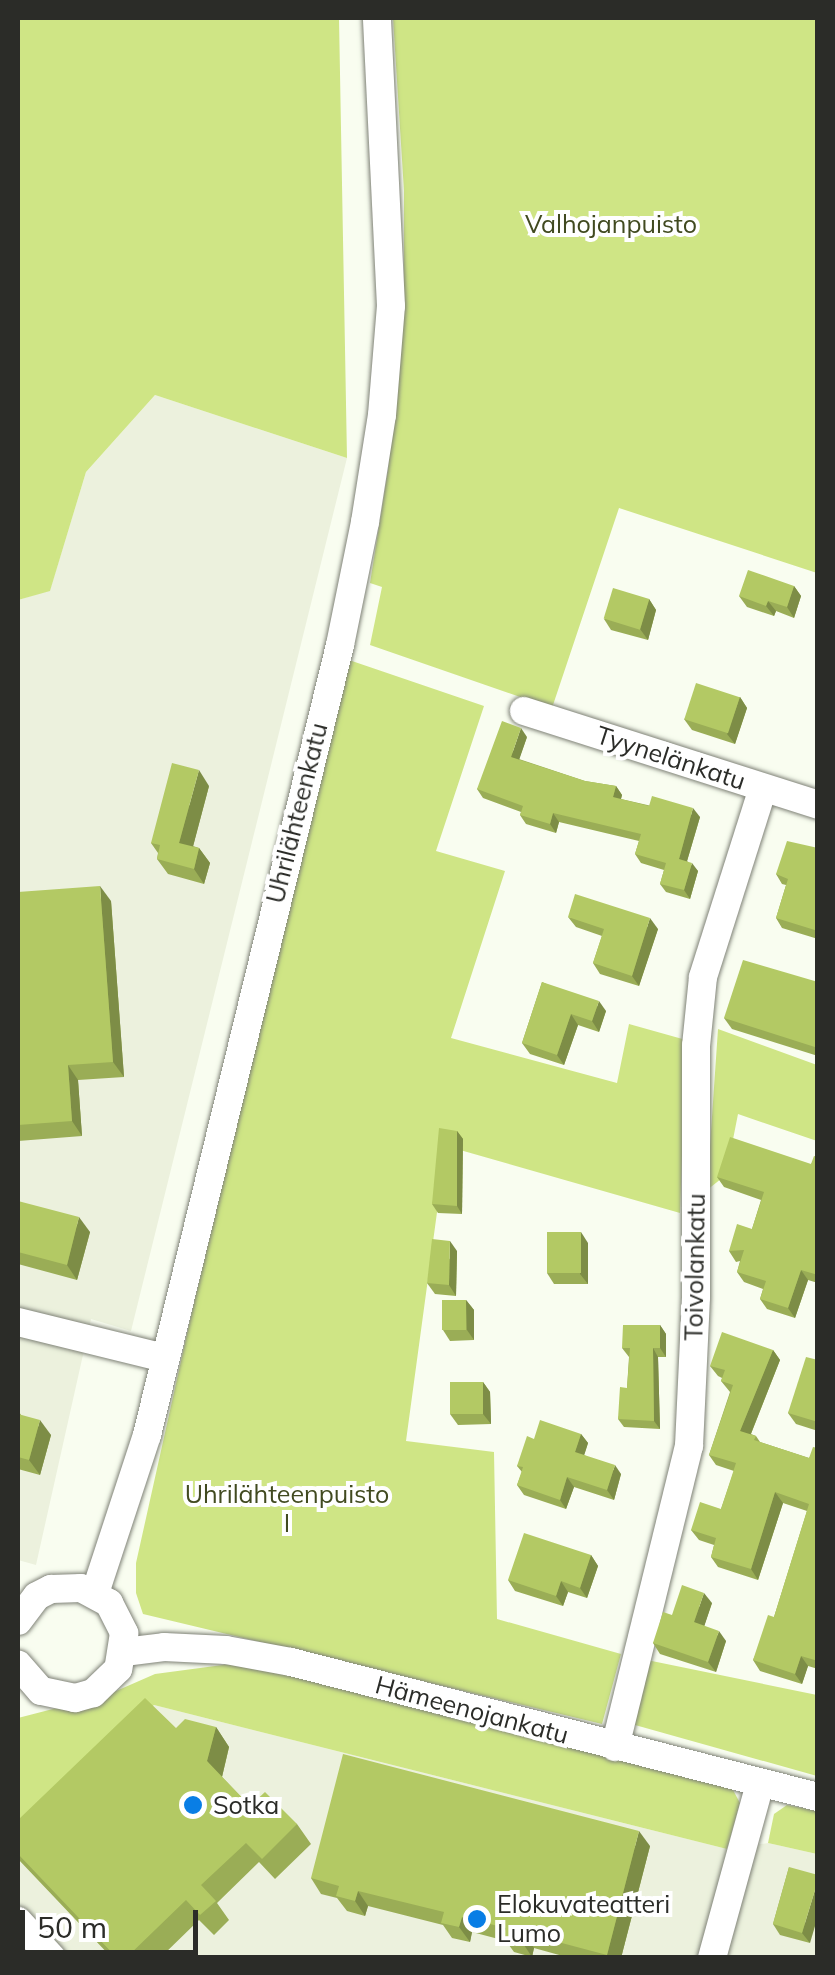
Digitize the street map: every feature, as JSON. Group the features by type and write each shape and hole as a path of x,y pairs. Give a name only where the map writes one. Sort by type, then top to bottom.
{"street":[{"name":"Uhrilähteenkatu","path":"95,1593 147,1434 166,1358 340,645 379,433 391,306 377,18"},
{"name":"Tyynelänkatu","path":"524,711 818,805"},
{"name":"Toivolankatu","path":"614,1747 688,1446 696,1297 696,1046 703,977 763,788"},
{"path":"18,1322 166,1358"},
{"path":"18,1621 27,1593 66,1586 95,1593 119,1618 124,1652 107,1683 75,1698 40,1691 21,1678"},
{"name":"Hämeenojankatu","path":"124,1652 164,1646 226,1650 291,1662 818,1797"},
{"path":"712,1958 760,1784"},
{"path":"18,1921 52,1958"}],"shaded area":[{"path":"155,395 347,458 131,1331 91,1319 36,1565 18,1560 18,600 50,590 86,472"},
{"path":"154,1705 727,1849 768,1843 817,1854 817,1957 18,1958 18,1836"}],"green space":[{"path":"18,18 339,18 347,458 155,395 86,472 50,591 18,600"},
{"name":"Valhojanpuisto","path":"393,18 817,18 817,573 619,508 552,708 370,645 382,587 370,583 388,470 404,312 404,191"},
{"name":"Uhrilähteenpuisto I","path":"349,660 484,706 436,851 505,871 451,1038 617,1083 629,1024 686,1040 680,1213 446,1146 406,1441 494,1452 497,1619 621,1654 602,1724 143,1614 136,1593 136,1563 193,1307"},
{"path":"718,1029 817,1065 817,1141 738,1114 726,1175 707,1190"},
{"path":"647,1660 817,1695 817,1776 635,1725"},
{"path":"245,1662 720,1783 733,1790 740,1803 727,1849 154,1705 18,1836 18,1718 107,1695 155,1674"},
{"path":"787,1805 817,1811 817,1854 768,1843 774,1814"}],"building":[{"path":"748,570 794,586 787,607 768,601 766,606 739,596"},
{"path":"613,588 649,599 640,630 604,619"},
{"path":"696,683 740,697 728,733 684,719"},
{"path":"502,721 521,728 511,757 585,781 616,786 613,797 649,806 652,796 693,808 679,859 692,863 684,890 660,884 666,863 635,854 641,834 553,813 550,824 520,815 523,806 477,789"},
{"path":"172,763 199,770 179,843 199,848 194,869 157,859 160,845 151,843"},
{"path":"787,841 818,848 818,931 776,918 788,879 776,874"},
{"path":"100,886 113,1062 68,1065 72,1121 18,1125 18,892"},
{"path":"575,894 650,918 632,976 593,963 604,929 568,917"},
{"path":"743,960 818,982 818,1048 724,1018"},
{"path":"542,982 599,1001 592,1021 571,1014 557,1055 522,1043"},
{"path":"439,1128 457,1131 457,1206 432,1204"},
{"path":"730,1137 811,1164 814,1156 818,1157 818,1275 801,1270 788,1308 760,1299 766,1281 737,1272 744,1250 729,1251 737,1224 752,1229 764,1192 717,1177"},
{"path":"18,1201 79,1217 67,1265 18,1252"},
{"path":"547,1232 581,1232 581,1273 547,1273"},
{"path":"432,1239 450,1241 449,1285 427,1283"},
{"path":"442,1300 466,1300 466,1330 442,1330"},
{"path":"623,1325 660,1325 660,1348 653,1348 654,1421 618,1419 620,1387 627,1388 630,1348 622,1348"},
{"path":"722,1332 773,1350 740,1431 756,1436 754,1440 809,1458 813,1447 818,1448 818,1661 801,1656 795,1674 753,1660 768,1615 774,1617 809,1504 775,1492 751,1569 711,1557 716,1538 691,1530 700,1502 721,1509 736,1463 709,1455 733,1385 721,1381 725,1370 710,1366"},
{"path":"806,1357 818,1360 818,1422 788,1413"},
{"path":"450,1382 483,1382 483,1414 450,1414"},
{"path":"18,1414 40,1420 29,1460 18,1457"},
{"path":"540,1420 581,1434 575,1452 615,1465 607,1490 567,1477 560,1500 517,1485 523,1467 517,1466 527,1436 534,1439"},
{"path":"524,1533 591,1555 580,1588 561,1581 556,1596 508,1580"},
{"path":"682,1585 704,1593 694,1622 719,1631 708,1662 653,1643 663,1612 672,1615"},
{"path":"145,1698 176,1728 185,1719 216,1727 207,1761 250,1806 265,1792 297,1824 262,1859 246,1843 201,1885 216,1901 200,1915 186,1900 126,1958 117,1958 18,1854 18,1820"},
{"path":"343,1754 639,1831 607,1955 524,1933 522,1942 503,1937 506,1928 462,1917 459,1927 441,1923 444,1912 358,1891 355,1901 336,1896 339,1886 311,1878"},
{"path":"789,1867 818,1875 802,1933 773,1924"}],"place":[{"name":"Sotka","path":"193,1805"},
{"name":"Elokuvateatteri Lumo","path":"477,1919"}]}
